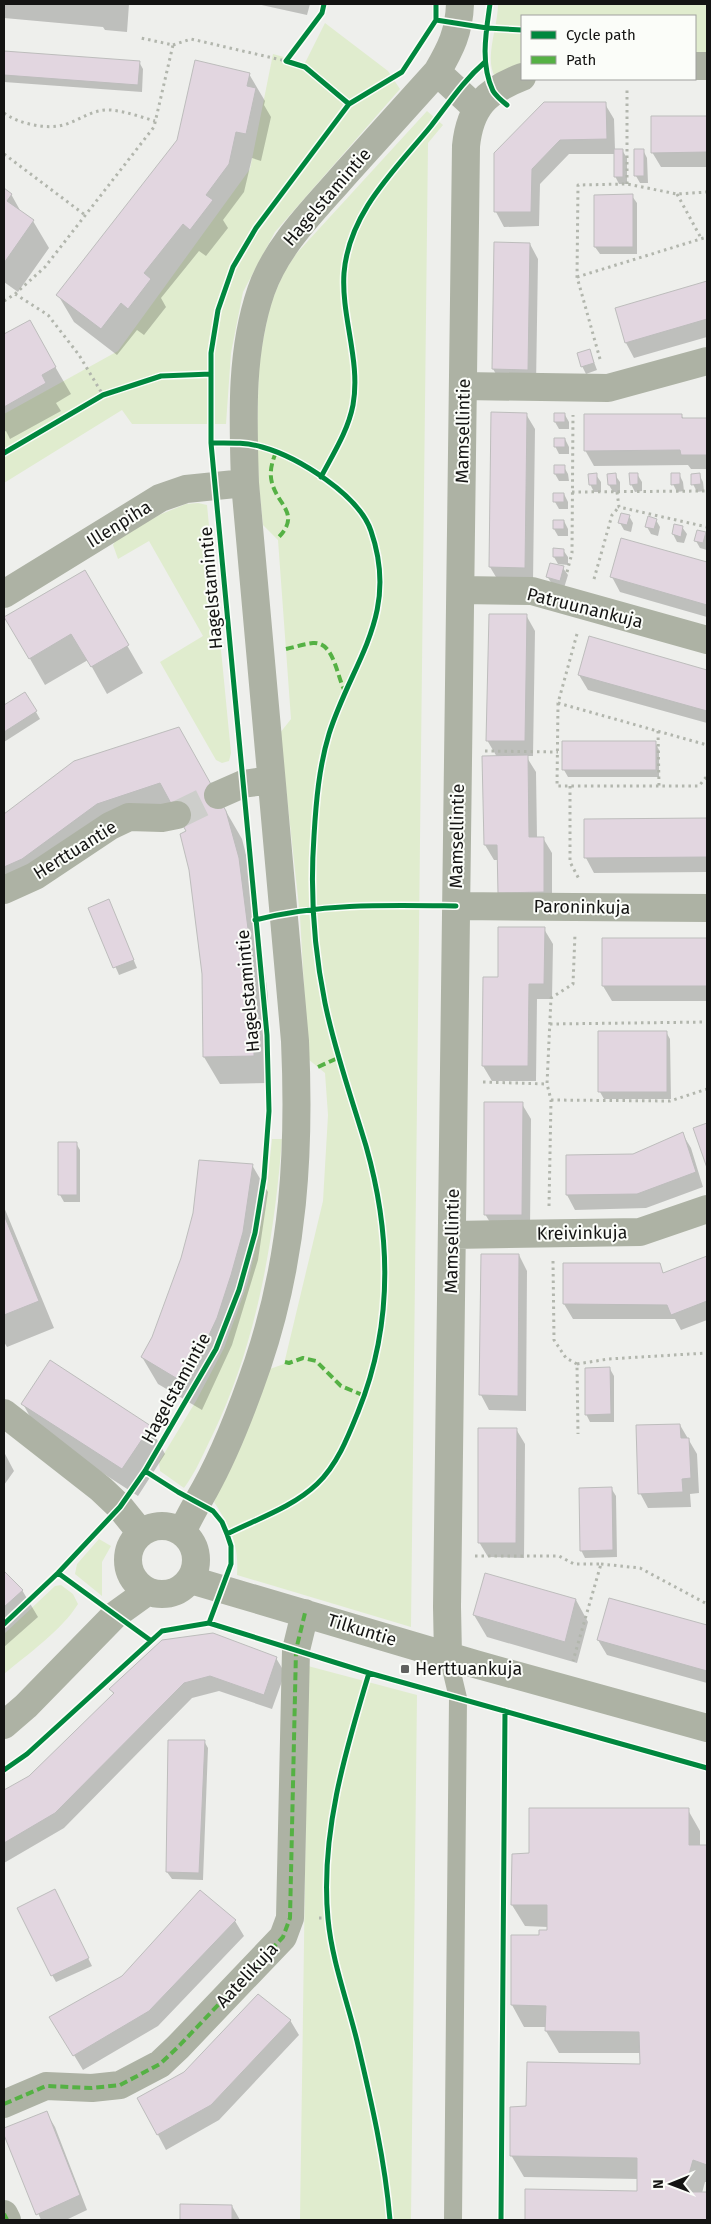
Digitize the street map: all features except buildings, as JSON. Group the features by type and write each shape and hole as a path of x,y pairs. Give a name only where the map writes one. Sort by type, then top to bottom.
{"street":[{"name":"Hagelstamintie","path":"182,1532 218,1462 258,1364 276,1303 288,1240 295,1183 298,1112 295,1041 244,483 244,427 249,336 262,290 276,258 301,224 437,72 452,47 459,22 460,4"},
{"path":"437,72 476,108 493,92 521,78"},
{"name":"Mamsellintie","path":"448,1656 447,1608 466,146 468,126 476,108"},
{"path":"463,386 608,388 707,361"},
{"name":"Illenpiha","path":"4,594 160,498 186,489 244,483"},
{"name":"Patruunankuja","path":"460,590 532,591 707,640"},
{"path":"218,795 242,784 271,780"},
{"name":"Herttuantie","path":"4,890 35,876 110,826 129,817 162,818 177,815"},
{"name":"Paroninkuja","path":"456,906 707,908"},
{"name":"Kreivinkuja","path":"452,1234 640,1232 707,1209"},
{"path":"4,1413 101,1489 120,1507 141,1533"},
{"path":"150,1527 172,1527 182,1532 190,1539 196,1554 195,1570 191,1580 184,1587 171,1594 147,1592 137,1585 131,1575 128,1564 128,1552 133,1541 150,1527"},
{"name":"Tilkuntie","path":"191,1580 448,1656 707,1728"},
{"path":"4,1725 26,1706 115,1615 147,1592"},
{"name":"Aatelikuja","path":"4,2104 46,2086 92,2088 120,2085 160,2064 283,1937 290,1918 296,1650 305,1613"},
{"path":"4,2214 7,2220"}],"lane":[{"path":"448,1656 458,1698 453,2220"}],"path":[{"path":"141,38 173,45 191,39 292,63"},
{"path":"4,301 16,294 45,267 154,127 173,45"},
{"path":"286,61 291,54"},
{"path":"627,184 628,88"},
{"path":"4,114 13,120 37,126 62,126 86,114 109,110 155,122"},
{"path":"4,154 86,215"},
{"path":"603,367 577,277 578,185 627,184 678,194 707,192"},
{"path":"678,194 701,238"},
{"path":"577,277 707,236"},
{"path":"16,294 48,315 79,354 103,395"},
{"path":"95,400 112,392"},
{"path":"565,579 572,552 573,414"},
{"path":"572,492 707,491"},
{"path":"592,587 612,515 619,506 618,492"},
{"path":"619,506 707,527"},
{"path":"577,632 558,703 557,786 698,786 707,776"},
{"path":"558,703 707,745"},
{"path":"658,731 659,786"},
{"path":"482,752 558,752"},
{"path":"570,786 570,862 583,886"},
{"path":"549,1211 551,1100 547,1084 551,998 574,984 575,928"},
{"path":"550,1024 707,1022"},
{"path":"477,1082 547,1084"},
{"path":"551,1100 670,1101 707,1089"},
{"path":"553,1252 554,1340 566,1358 577,1364 628,1357 707,1353"},
{"path":"577,1364 578,1434"},
{"path":"472,1556 559,1556 574,1564 601,1564 640,1568 707,1604"},
{"path":"573,1662 601,1564"},
{"path":"328,1908 329,1927"}],"green space":[{"path":"498,4 707,4 707,56 696,56 696,15 521,15 521,66 495,77 492,69 491,52"},
{"path":"325,23 388,71 400,89 275,232 243,292 231,353 226,424 132,424 122,410 4,483 4,414 118,351 250,169 273,54 305,63"},
{"path":"427,111 443,125 428,143 411,1627 237,1575 237,1555 233,1537 214,1502 267,1370 284,1364 323,1201 328,1115 325,1073 308,1059 300,916 280,733 291,719 278,540 263,525 259,486 257,440 259,361 270,305 284,272 296,254"},
{"path":"198,503 207,505 231,753 229,761 222,763 216,760 160,662 203,636 149,541 118,559 113,545 117,538 159,515 186,504"},
{"path":"272,1139 282,1139 279,1177 268,1252 252,1327 228,1399 200,1462 184,1488 160,1471 159,1462 196,1401 224,1348 248,1282 265,1205"},
{"path":"99,1539 111,1546 102,1562 102,1596 75,1574 77,1564"},
{"path":"61,1585 73,1594 78,1604 54,1632 4,1674 4,1634 55,1586"},
{"path":"308,1666 417,1695 411,2220 300,2220"}],"tunnel":[{"path":"177,815 218,795"}],"marked path":[{"path":"276,452 271,467 271,479 288,516 288,523 277,539"},
{"path":"286,649 313,643 320,644 326,648 331,655 346,693"},
{"path":"318,1067 340,1057"},
{"path":"285,1362 289,1363 303,1358 316,1361 341,1386 365,1396"},
{"path":"4,2104 46,2086 92,2088 120,2085 160,2064 283,1937 290,1918 296,1650 305,1613"},
{"path":"4,2214 7,2220"}],"cycle path":[{"path":"324,4 322,13 286,61 305,67 349,104"},
{"path":"4,1624 58,1573 120,1507 145,1471 216,1349 239,1290 255,1233 264,1178 269,1111 267,1035 211,443 211,353 218,310 233,267 256,228 349,104 402,72 436,20 436,4"},
{"path":"490,4 485,48 486,70 493,91 507,105"},
{"path":"436,20 487,28 521,30"},
{"path":"321,477 344,433 353,405 355,372 345,306 344,273 348,251 355,230 364,211 389,176 463,85 485,62"},
{"path":"4,453 103,395 161,376 211,374"},
{"path":"211,443 249,444 277,452 309,468 341,491 364,517 371,531 378,561 380,588 377,613 369,637 339,708 326,746 317,797 312,878 318,962 325,1003 366,1146 380,1213 384,1246 384,1280 383,1313 378,1347 354,1421 341,1450 324,1476 317,1484 297,1499 227,1534"},
{"path":"255,920 281,914 355,906 456,906"},
{"path":"145,1471 213,1511 222,1522 231,1546 231,1564 209,1623"},
{"path":"58,1573 150,1640"},
{"path":"4,1770 27,1754 162,1631 209,1623 369,1673 707,1768"},
{"path":"369,1673 351,1733 336,1794 331,1826 326,1888 330,1935 372,2108 385,2175 390,2220"},
{"path":"501,2220 505,1711"}],"place":[{"name":"Herttuankuja","path":"405,1669"}]}
